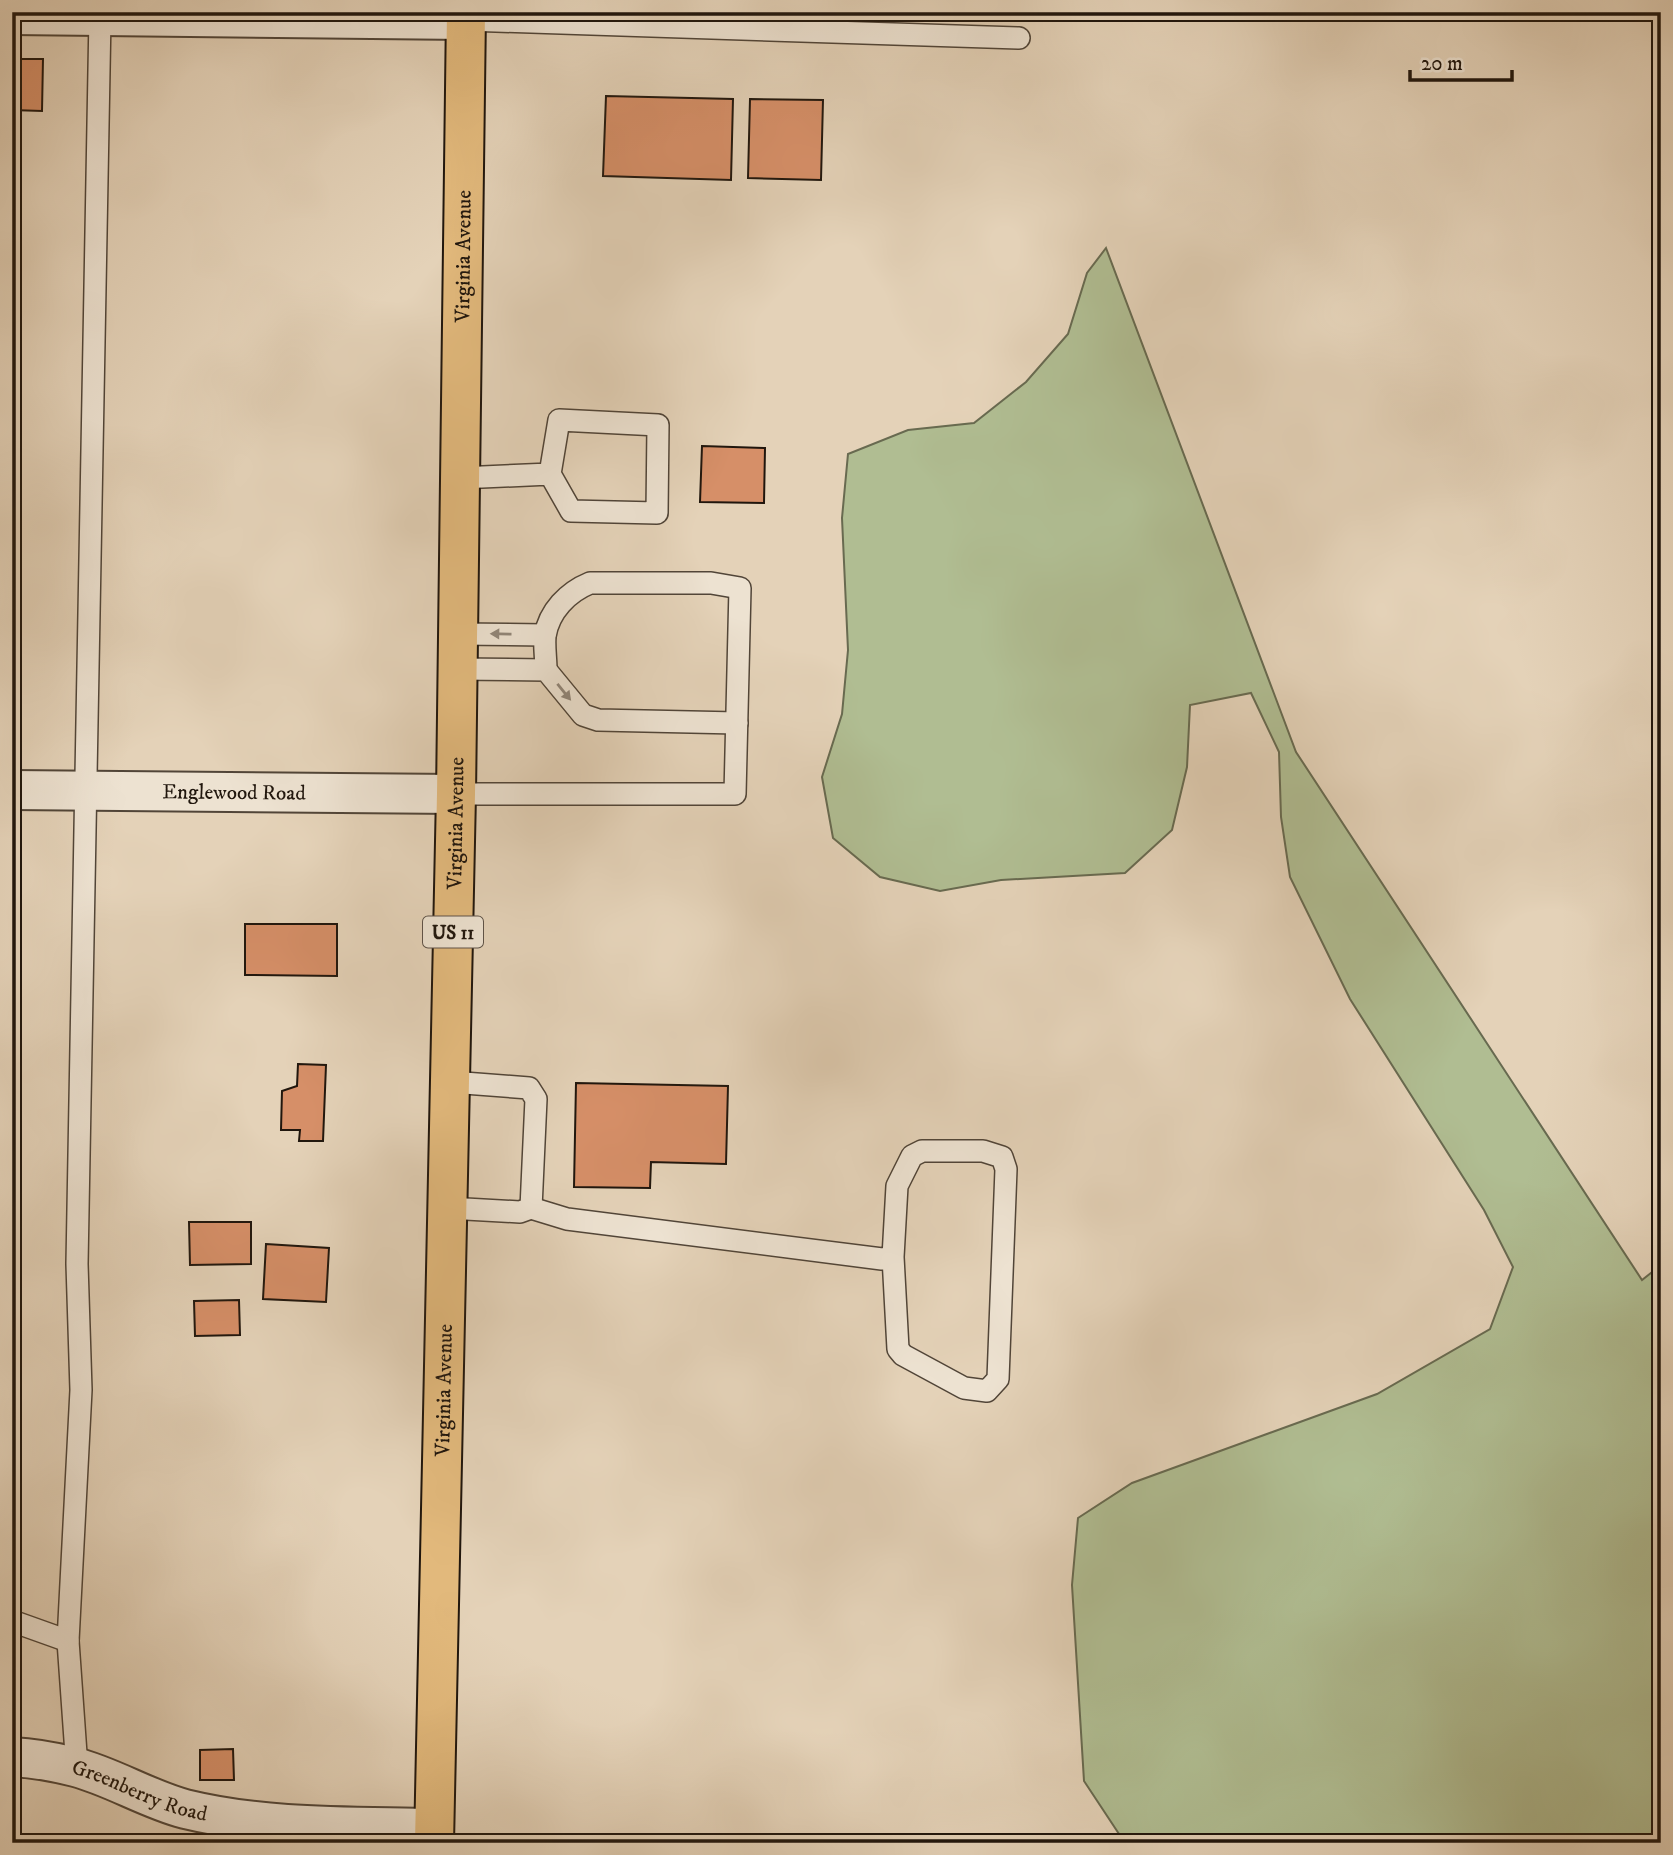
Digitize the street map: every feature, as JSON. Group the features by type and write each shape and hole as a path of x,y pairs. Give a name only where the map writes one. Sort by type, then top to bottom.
{"main road":[{"name":"Virginia Avenue","path":"434,1835 451,1082 466,16"}],"street":[{"path":"12,15 466,16"},
{"name":"Englewood Road","path":"12,790 456,794"},
{"name":"Greenberry Road","path":"12,1757 32,1758 77,1768 181,1808 230,1819 434,1835"}],"lane":[{"path":"77,1768 68,1641 81,1390 77,1264 100,16"},
{"path":"466,16 1019,38"},
{"path":"559,420 658,425 657,513 570,511 550,474 559,420"},
{"path":"460,478 550,474"},
{"path":"456,794 735,794 737,723 740,587 711,583 590,583 575,589 557,607 545,635 546,670 583,715 598,720 737,723"},
{"path":"458,652 545,635"},
{"path":"458,652 546,670"},
{"path":"451,1082 529,1087 536,1098 531,1208"},
{"path":"922,1151 983,1151 1002,1157 1006,1169 998,1379 987,1391 964,1388 903,1355 898,1349 893,1257 897,1186 912,1156 922,1151"},
{"path":"448,1208 520,1212 531,1208 567,1219 882,1259 893,1257"},
{"path":"12,1621 68,1641"}],"green space":[{"path":"1106,248 1296,752 1642,1280 1661,1265 1661,1843 1125,1843 1084,1781 1072,1585 1078,1518 1132,1483 1377,1394 1490,1329 1513,1267 1484,1210 1350,999 1290,877 1281,817 1279,752 1251,693 1190,705 1187,767 1172,830 1125,873 1001,880 940,891 880,877 833,838 822,777 842,714 848,650 842,518 848,454 908,430 974,423 1026,382 1068,334 1087,273"}],"building":[{"path":"12,59 43,59 42,111 12,110"},
{"path":"606,96 733,99 731,180 603,176"},
{"path":"750,99 823,100 821,180 748,178"},
{"path":"702,446 765,448 764,503 700,502"},
{"path":"245,924 337,924 337,976 245,975"},
{"path":"298,1064 326,1065 323,1141 299,1141 300,1130 281,1130 282,1091 297,1086"},
{"path":"576,1083 728,1086 726,1164 651,1162 650,1188 574,1187"},
{"path":"189,1222 251,1222 251,1264 190,1265"},
{"path":"266,1244 329,1248 326,1302 263,1299"},
{"path":"239,1300 240,1335 195,1336 194,1301"},
{"path":"233,1749 234,1780 200,1780 200,1750"}]}
